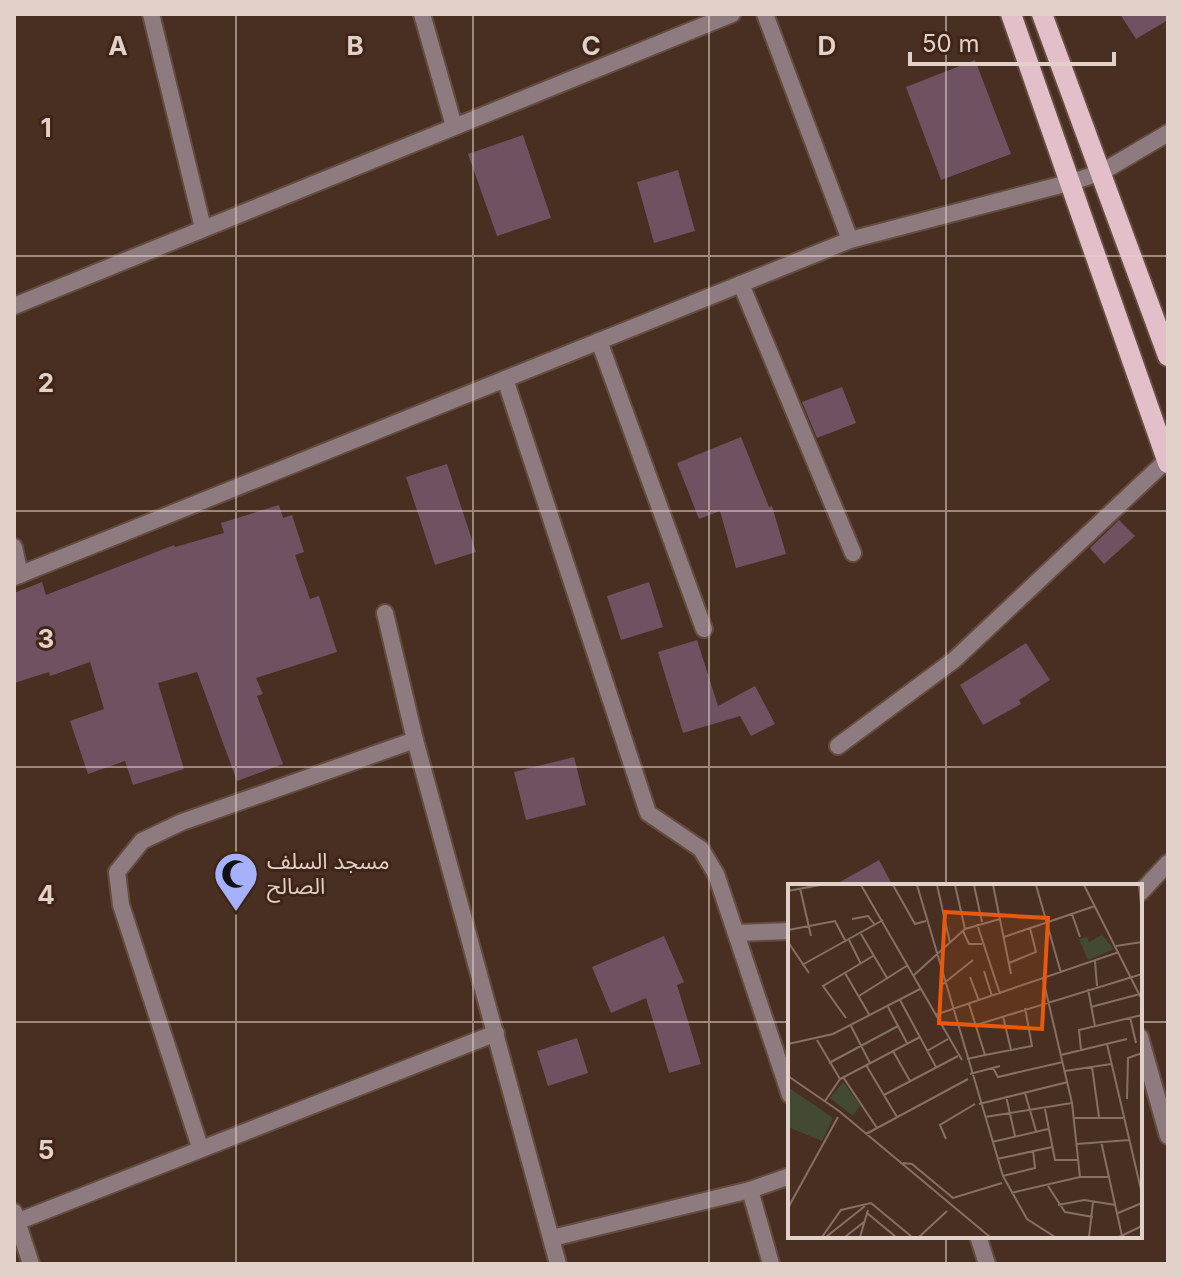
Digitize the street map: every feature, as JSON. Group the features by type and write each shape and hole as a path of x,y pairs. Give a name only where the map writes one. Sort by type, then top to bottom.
{"main road":[{"path":"1011,14 1168,461"},
{"path":"1042,14 1168,356"},
{"path":"1092,240 1123,231"}],"street":[{"path":"151,14 203,228"},
{"path":"422,14 454,126"},
{"path":"14,306 732,14"},
{"path":"765,14 850,240"},
{"path":"14,547 17,576 850,240 1102,172 1168,133"},
{"path":"741,284 853,553"},
{"path":"599,341 704,629"},
{"path":"505,379 648,813 701,849 716,874 788,1089"},
{"path":"838,746 954,660 1168,461"},
{"path":"385,613 415,740 558,1264"},
{"path":"200,1147 121,905 117,872 142,841 182,822 415,740"},
{"path":"1142,891 1168,863"},
{"path":"736,933 788,931"},
{"path":"31,1264 15,1218 496,1033"},
{"path":"1142,1044 1168,1136"},
{"path":"552,1238 750,1190 788,1177"},
{"path":"750,1190 771,1264"},
{"path":"979,1238 987,1264"}],"building":[{"path":"1120,14 1168,14 1168,20 1136,39"},
{"path":"975,60 1011,154 941,180 906,87"},
{"path":"523,135 551,218 497,236 468,154"},
{"path":"678,170 695,231 654,243 637,182"},
{"path":"842,387 856,423 817,438 802,402"},
{"path":"741,437 769,507 772,506 786,554 736,568 720,511 699,519 677,463"},
{"path":"447,464 476,552 435,565 406,477"},
{"path":"279,505 283,518 292,515 304,552 295,555 310,599 319,596 337,652 256,678 263,694 257,696 283,764 237,781 197,672 158,683 184,769 133,785 125,761 88,774 70,721 104,709 90,662 50,676 49,672 14,683 14,593 42,582 46,595 174,545 224,533 221,523"},
{"path":"1119,520 1135,536 1104,564 1090,548"},
{"path":"649,582 663,627 621,640 607,596"},
{"path":"697,640 718,706 755,686 775,724 751,736 740,716 683,733 658,652"},
{"path":"1026,643 1050,680 1019,700 1021,704 983,725 960,685"},
{"path":"574,757 586,805 526,820 514,772"},
{"path":"879,860 892,884 837,884"},
{"path":"664,936 684,982 677,985 701,1064 669,1073 646,998 611,1013 592,967"},
{"path":"577,1038 588,1073 548,1086 537,1051"}],"place":[{"name":"مسجد السلف الصالح","path":"236,913"}]}
